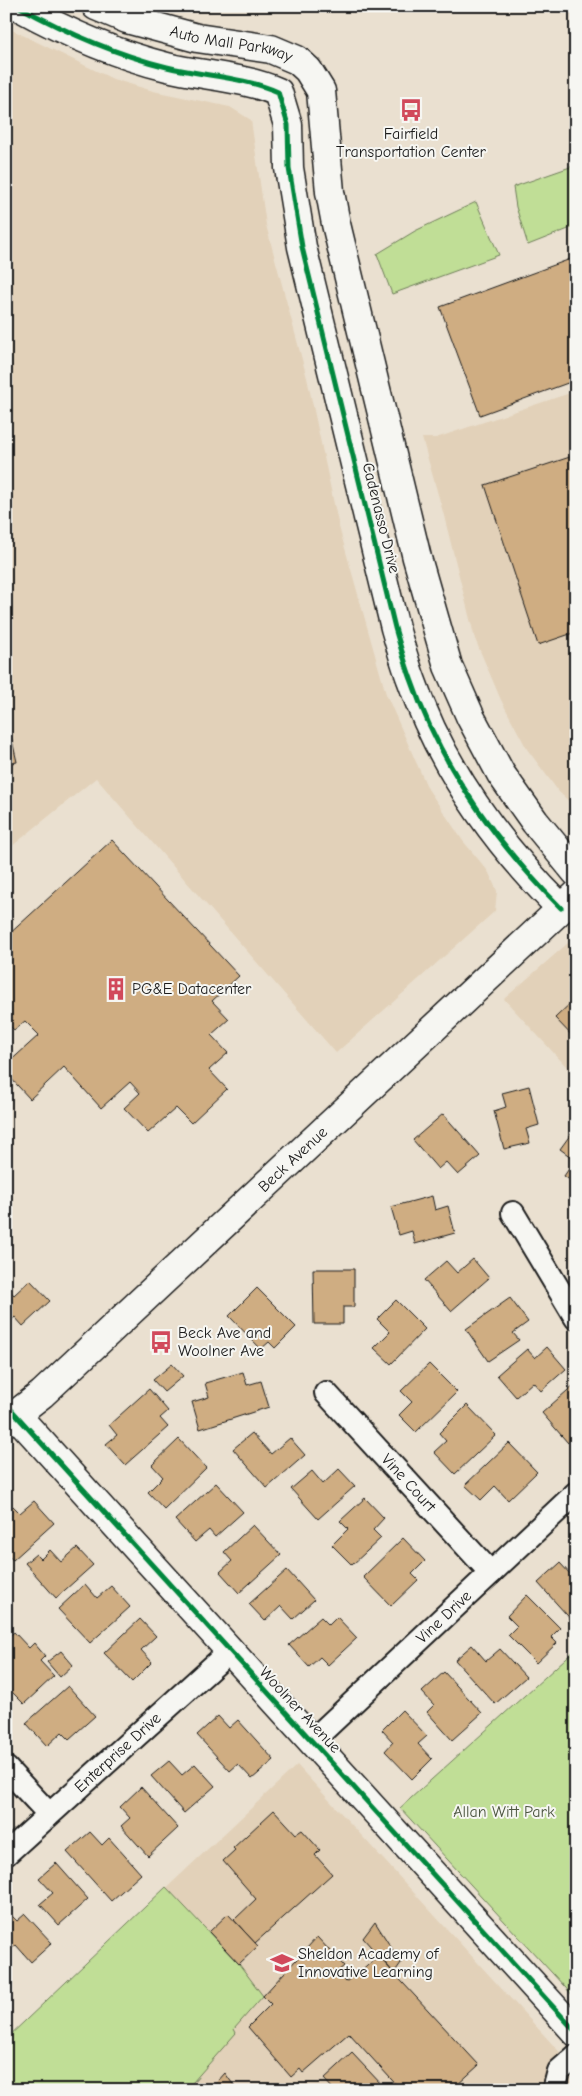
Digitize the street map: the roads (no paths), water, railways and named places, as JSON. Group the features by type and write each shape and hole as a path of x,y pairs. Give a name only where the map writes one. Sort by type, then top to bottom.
{"street":[{"name":"Auto Mall Parkway","path":"18,6 61,30 107,48 165,66 260,84 278,92"},
{"name":"Auto Mall Parkway","path":"96,6 127,19 196,38 271,49 297,60 308,70"},
{"name":"Cadenasso Drive","path":"308,70 322,91 330,192 336,224 417,558 448,666 471,718 501,774 535,822 576,872"},
{"name":"Cadenasso Drive","path":"278,92 288,125 289,168 302,247 395,628 411,680 437,741 471,800 507,850 568,901"},
{"name":"Beck Avenue","path":"9,1414 48,1387 568,901"},
{"path":"513,1213 576,1318"},
{"name":"Vine Court","path":"326,1393 491,1573"},
{"name":"Woolner Avenue","path":"9,1414 230,1651 576,2032"},
{"name":"Vine Drive","path":"312,1741 576,1493"},
{"name":"Enterprise Drive","path":"6,1854 230,1651"},
{"path":"6,1768 49,1814"},
{"path":"554,2090 559,2071 576,2056"}],"place":[{"name":"Fairfield Transportation Center","path":"411,110"},
{"name":"PG&E Datacenter","path":"116,989"},
{"name":"Beck Ave and Woolner Ave","path":"161,1342"},
{"name":"Sheldon Academy of Innovative Learning","path":"282,1963"}],"park label":[{"name":"Allan Witt Park","path":"504,1812"}]}
